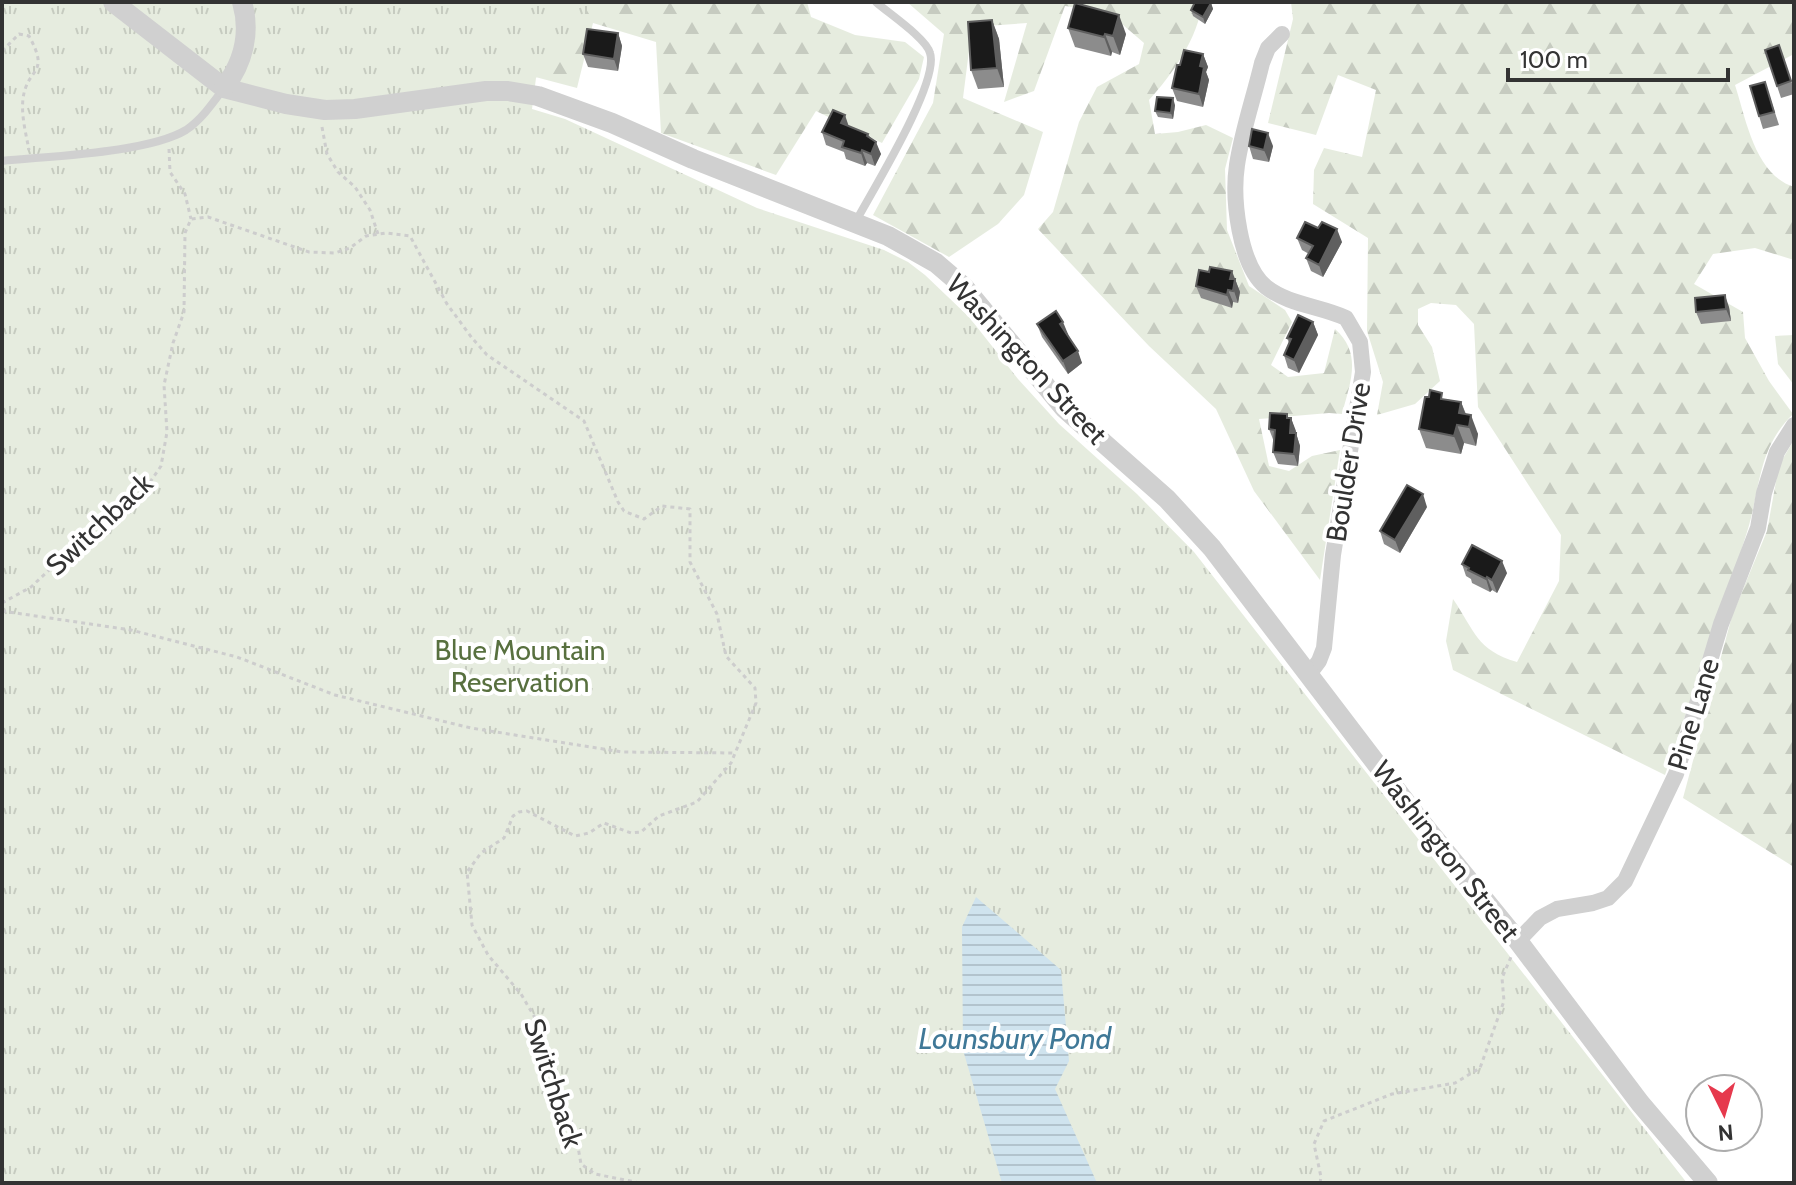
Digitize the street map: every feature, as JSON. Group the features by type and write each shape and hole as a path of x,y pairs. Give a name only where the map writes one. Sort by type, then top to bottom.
{"street":[{"name":"Washington Street","path":"113,2 224,88 318,109 355,109 486,91 538,96 612,123 919,251 964,287 1064,408 1167,499 1212,548 1640,1103 1708,1183"},
{"path":"224,88 238,70 242,58 245,40 242,2"},
{"name":"Boulder Drive","path":"1282,34 1268,48 1262,63 1236,167 1241,237 1248,260 1267,287 1289,299 1346,318 1360,342 1363,372 1333,555 1324,648 1310,673"},
{"name":"Pine Lane","path":"1518,941 1540,918 1557,909 1608,898 1625,881 1676,774 1721,624 1758,528 1764,493 1777,452 1794,425"}],"lane":[{"path":"855,223 918,108 932,60 927,46 876,2"},
{"path":"2,161 118,149 168,138 187,129 224,88"}],"path":[{"path":"2,51 19,34 29,36 39,56 39,70 29,82 23,99 30,158"},
{"path":"168,138 170,172 185,194 191,219 208,217 309,252 323,254 346,250 366,236 378,234 370,210 327,154 318,109"},
{"name":"Switchback","path":"2,603 31,587 84,537 146,488 161,466 167,432 164,385 173,343 184,312 185,233 191,219"},
{"name":"Switchback","path":"378,234 402,233 410,236 447,304 487,355 584,421 624,511 644,519 662,506 690,509 690,562 717,614 726,656 755,688 756,703 736,753 706,795 697,802 659,816 641,832 631,833 604,823 589,833 575,836 527,811 519,812 513,816 504,838 481,853 467,872 472,925 488,955 521,994 541,1028 561,1099 575,1130 581,1164 595,1174 640,1183"},
{"path":"2,611 131,630 237,657 335,695 471,728 622,752 736,753"},
{"path":"1320,1183 1314,1144 1324,1121 1392,1094 1455,1083 1480,1068 1504,1001 1502,978 1518,941"}],"green space":[{"name":"Blue Mountain Reservation","path":"2,2 594,2 536,78 532,109 565,119 757,208 884,250 925,275 969,317 1018,379 1059,424 1137,494 1194,552 1687,1183 2,1183"},
{"path":"251,2 807,2 811,17 855,35 905,42 924,57 919,79 882,143 816,111 776,175 661,133 656,42 593,23 577,88"},
{"path":"907,2 1202,2 1196,29 1183,55 1149,100 1155,134 1206,125 1233,138 1225,169 1227,230 1249,286 1285,310 1292,322 1271,365 1288,377 1324,373 1335,329 1344,339 1352,359 1351,380 1342,414 1259,419 1269,466 1289,471 1312,456 1340,450 1320,580 1254,491 1216,409 1149,346 1038,229 1053,212 1079,122 1097,87 1139,64 1144,43 1108,12 1065,6 1034,91 1004,102 1027,23 972,27 963,98 1043,132 1024,195 998,224 949,257 873,215 933,103 944,34"},
{"path":"1291,2 1794,2 1794,54 1735,85 1748,129 1761,158 1781,181 1794,187 1794,260 1755,248 1713,254 1694,284 1743,312 1745,338 1769,381 1793,414 1781,427 1766,455 1752,516 1665,775 1453,670 1446,641 1453,599 1485,645 1493,652 1517,662 1559,581 1561,535 1478,407 1474,324 1456,305 1431,303 1418,309 1418,325 1432,347 1440,381 1415,404 1377,415 1383,382 1367,331 1368,238 1313,204 1314,170 1324,148 1362,157 1376,90 1338,75 1316,135 1268,123 1293,19"},
{"path":"1794,335 1794,385 1778,364 1775,336"},
{"path":"1794,440 1794,867 1683,798 1732,616 1767,531 1779,465"}],"water":[{"name":"Lounsbury Pond","path":"976,897 1061,970 1069,1061 1055,1089 1097,1183 1002,1183 963,1050 962,927"}],"building":[{"path":"1195,2 1211,3 1203,17 1191,10"},
{"path":"1075,3 1119,15 1113,36 1105,34 1104,37 1068,28"},
{"path":"992,20 997,68 971,70 968,22"},
{"path":"587,29 618,33 614,59 583,54"},
{"path":"1779,45 1791,81 1777,86 1765,50"},
{"path":"1184,50 1203,54 1199,94 1172,88"},
{"path":"1765,82 1774,112 1759,116 1750,86"},
{"path":"1157,97 1173,98 1171,113 1155,111"},
{"path":"833,110 845,115 841,123 868,134 876,142 871,154 842,147 844,141 822,132"},
{"path":"1252,129 1268,133 1264,150 1249,146"},
{"path":"1305,222 1318,228 1322,222 1337,229 1319,265 1306,258 1313,246 1297,238"},
{"path":"1210,267 1232,271 1230,279 1235,279 1233,291 1228,290 1227,295 1196,286 1199,270 1209,272"},
{"path":"1725,295 1726,309 1696,312 1695,298"},
{"path":"1056,311 1063,322 1060,324 1078,351 1063,361 1037,324"},
{"path":"1298,315 1313,322 1294,360 1284,355 1291,339 1287,338"},
{"path":"1430,390 1442,393 1441,399 1461,402 1459,413 1471,415 1469,427 1457,425 1454,436 1419,429 1425,397 1429,397"},
{"path":"1270,413 1287,414 1287,418 1291,418 1290,433 1296,433 1294,454 1273,452 1275,430 1269,429"},
{"path":"1407,485 1423,494 1395,540 1380,531"},
{"path":"1472,545 1502,561 1492,580 1468,570 1462,564"}]}
